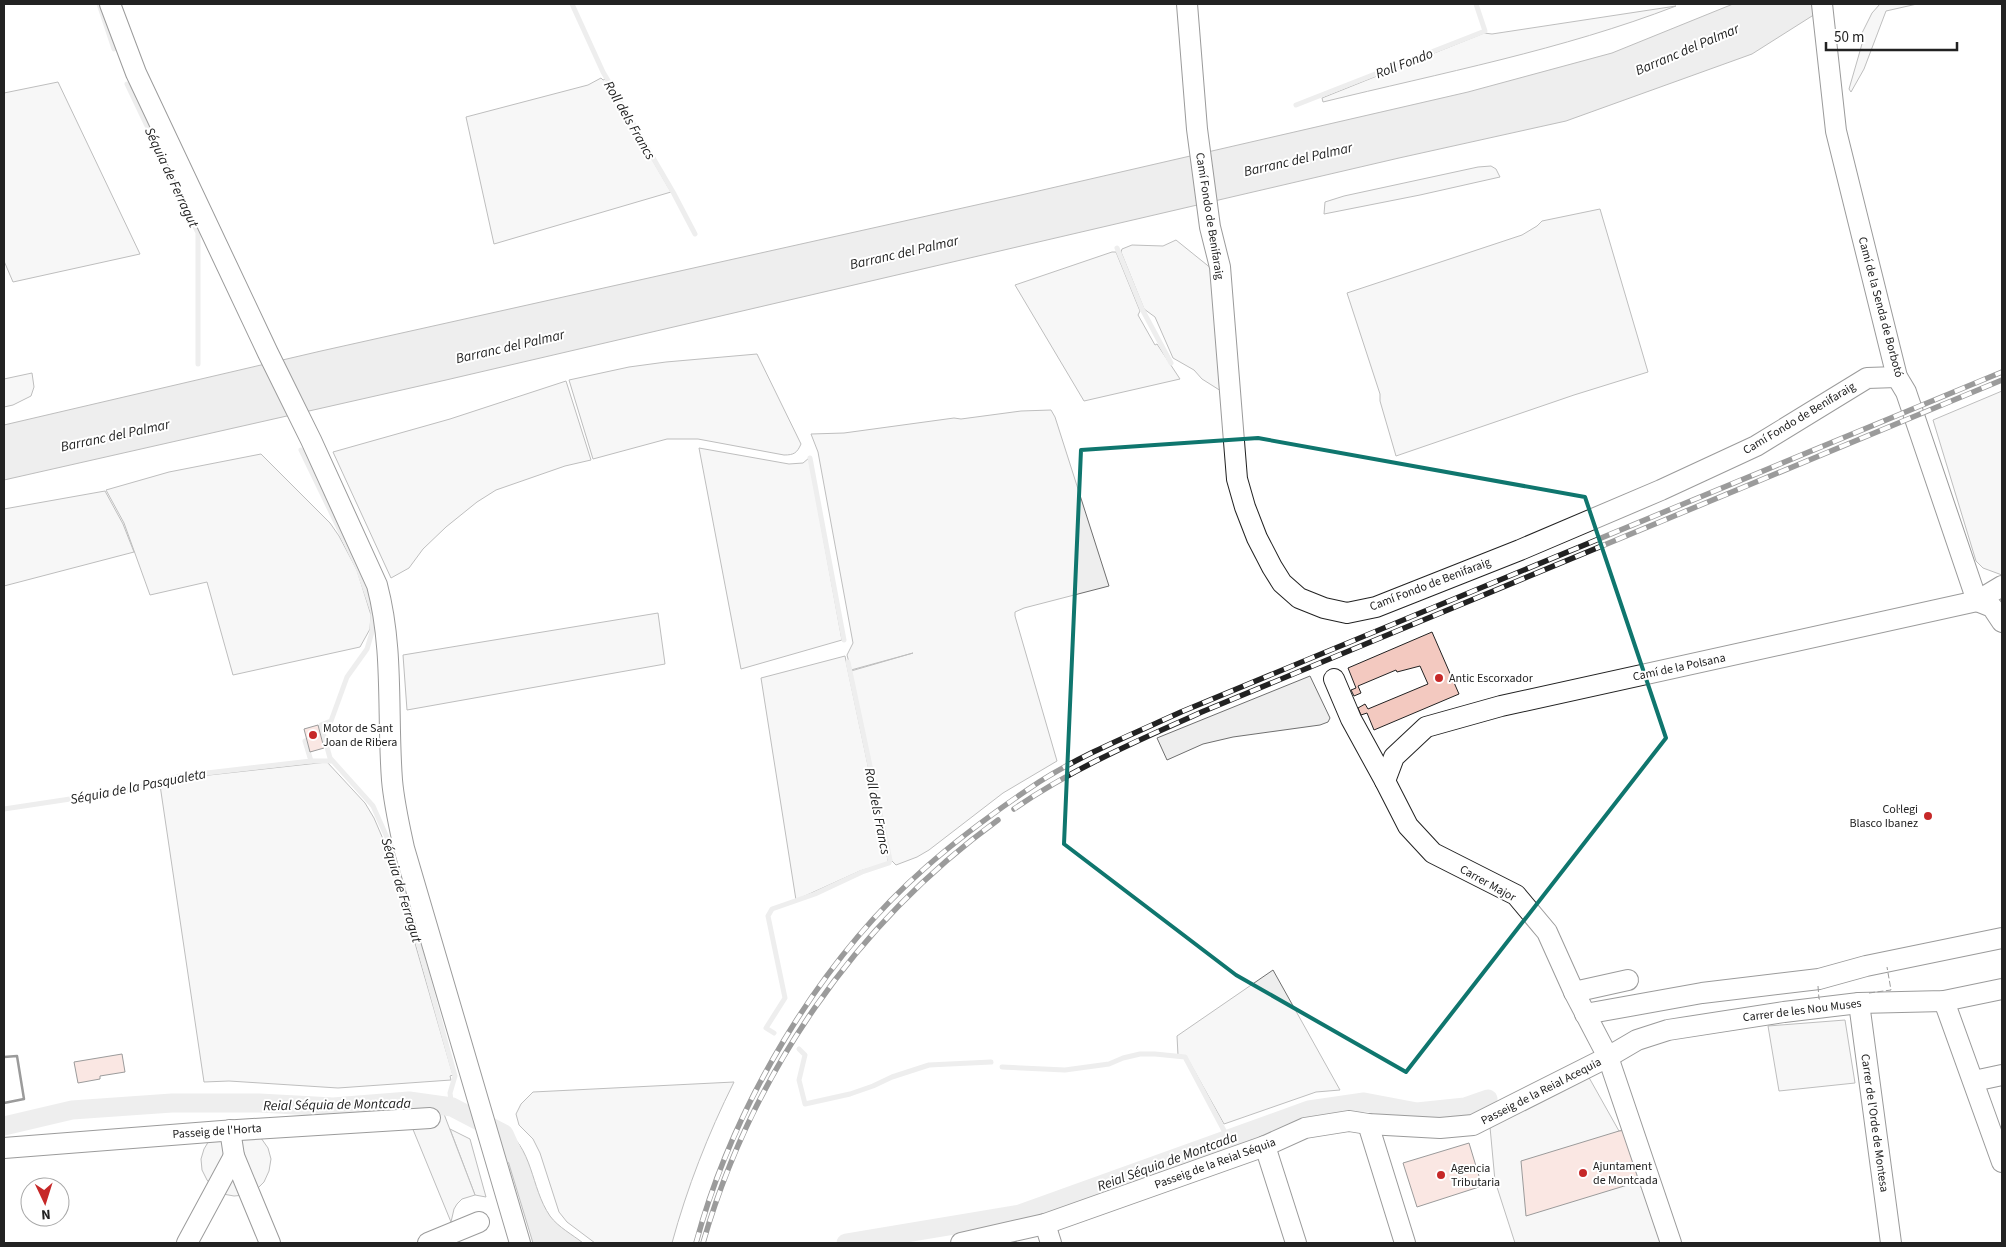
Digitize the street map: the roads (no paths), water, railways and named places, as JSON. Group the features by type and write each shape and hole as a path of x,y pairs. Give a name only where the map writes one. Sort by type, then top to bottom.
{"street":[{"path":"110,4 136,73 311,440 377,585 389,650 391,763 396,808 414,888 520,1243"},
{"name":"Camí Fondo de Benifaraig","path":"1187,4 1196,129 1210,226 1220,267 1237,479 1257,538 1272,567 1282,583 1299,598 1324,608 1347,613 1376,607 1520,550 1661,490 1756,446 1867,378 1897,377"},
{"name":"Camí de la Senda de Borbotó","path":"1822,4 1836,131 1897,377 1906,392 1977,601"},
{"name":"Camí de la Polsana","path":"1385,780 1394,757 1426,727 1500,706 1977,601 2002,586"},
{"path":"1977,601 1992,607 2002,622"},
{"name":"Carrer Major","path":"1334,679 1351,719 1408,826 1433,853 1516,895 1547,932 1574,992 1608,1057"},
{"path":"1588,1019 1702,993 1819,979 1859,968 2002,938"},
{"path":"1574,992 1628,980"},
{"name":"Carrer de les Nou Muses","path":"1608,1057 1637,1040 1668,1030 1775,1013 1859,1003 1944,1001 2002,989"},
{"path":"1944,1001 2002,1162"},
{"name":"Carrer de l'Orde de Montesa","path":"1859,1003 1891,1243"},
{"path":"1608,1057 1671,1243"},
{"name":"Passeig de la Reial Acequia","path":"1474,1125 1608,1057"},
{"path":"1974,1081 2002,1075"},
{"name":"Passeig de l'Horta","path":"4,1148 230,1130 430,1118"},
{"name":"Passeig de la Reial Séquia","path":"961,1243 1048,1234 1305,1128 1349,1121 1368,1124 1440,1128 1474,1125"},
{"path":"1368,1124 1405,1243"},
{"path":"230,1130 234,1156 270,1243"},
{"path":"1265,1146 1296,1243"},
{"path":"187,1243 234,1156"},
{"path":"428,1243 479,1222"}],"water":[{"name":"Barranc del Palmar","path":"1733,4 1831,4 1752,54 1566,121 1399,158 446,380 4,480 4,425 321,351 1021,195 1468,92 1612,53"},
{"path":"501,1127 512,1135 520,1145 550,1216 561,1227 583,1243 533,1243 503,1139 501,1138"}],"waterway":[{"name":"Séquia de Ferragut","path":"99,4 114,49"},
{"name":"Roll dels Francs","path":"572,4 603,72 673,192 695,234"},
{"name":"Roll Fondo","path":"1296,105 1485,31 1476,4"},
{"name":"Séquia de Ferragut","path":"127,84 198,233 198,364"},
{"name":"Roll Fondo","path":"1117,248 1142,309 1171,363"},
{"name":"Séquia de Ferragut","path":"301,450 358,568 373,612 372,632 367,649 347,677 331,721 321,725 330,758 373,806 393,851 455,1076 450,1093 452,1107"},
{"name":"Roll dels Francs","path":"810,458 844,640"},
{"name":"Roll dels Francs","path":"774,1033 766,1028 785,998 768,916 772,909 815,894 862,872 889,863 890,860 848,662"},
{"name":"Séquia de la Pasqualeta","path":"4,809 123,791 181,776 311,761 305,741 307,740"},
{"path":"311,761 331,761"},
{"path":"799,1049 805,1055 799,1080 805,1104 850,1094 929,1065 991,1062"},
{"path":"1002,1067 1065,1070 1109,1064 1140,1054 1185,1057 1229,1140"},
{"name":"Reial Séquia de Montcada","path":"846,1243 1020,1214 1309,1110 1364,1102 1417,1112 1465,1107 1488,1099"},
{"name":"Reial Séquia de Montcada","path":"4,1126 72,1110 172,1103 259,1103 333,1107 409,1101 452,1107 504,1134 513,1154"}],"railway":[{"path":"696,1243 712,1192 732,1140 784,1040 815,992 849,947 886,906 925,868 980,823 1039,782 1091,753 1181,712 2002,372"},
{"path":"1014,809 1059,780 1131,744 1204,711 2002,380"},
{"path":"703,1243 724,1181 750,1120 780,1062 815,1007 855,955 898,906 946,861 998,820"}],"place":[{"name":"Antic Escorxador","path":"1439,678"},
{"name":"Motor de Sant Joan de Ribera","path":"313,735"},
{"name":"Col·legi Blasco Ibanez","path":"1928,816"},
{"name":"Ajuntament de Montcada","path":"1583,1173"},
{"name":"Agencia Tributaria","path":"1441,1175"}]}
